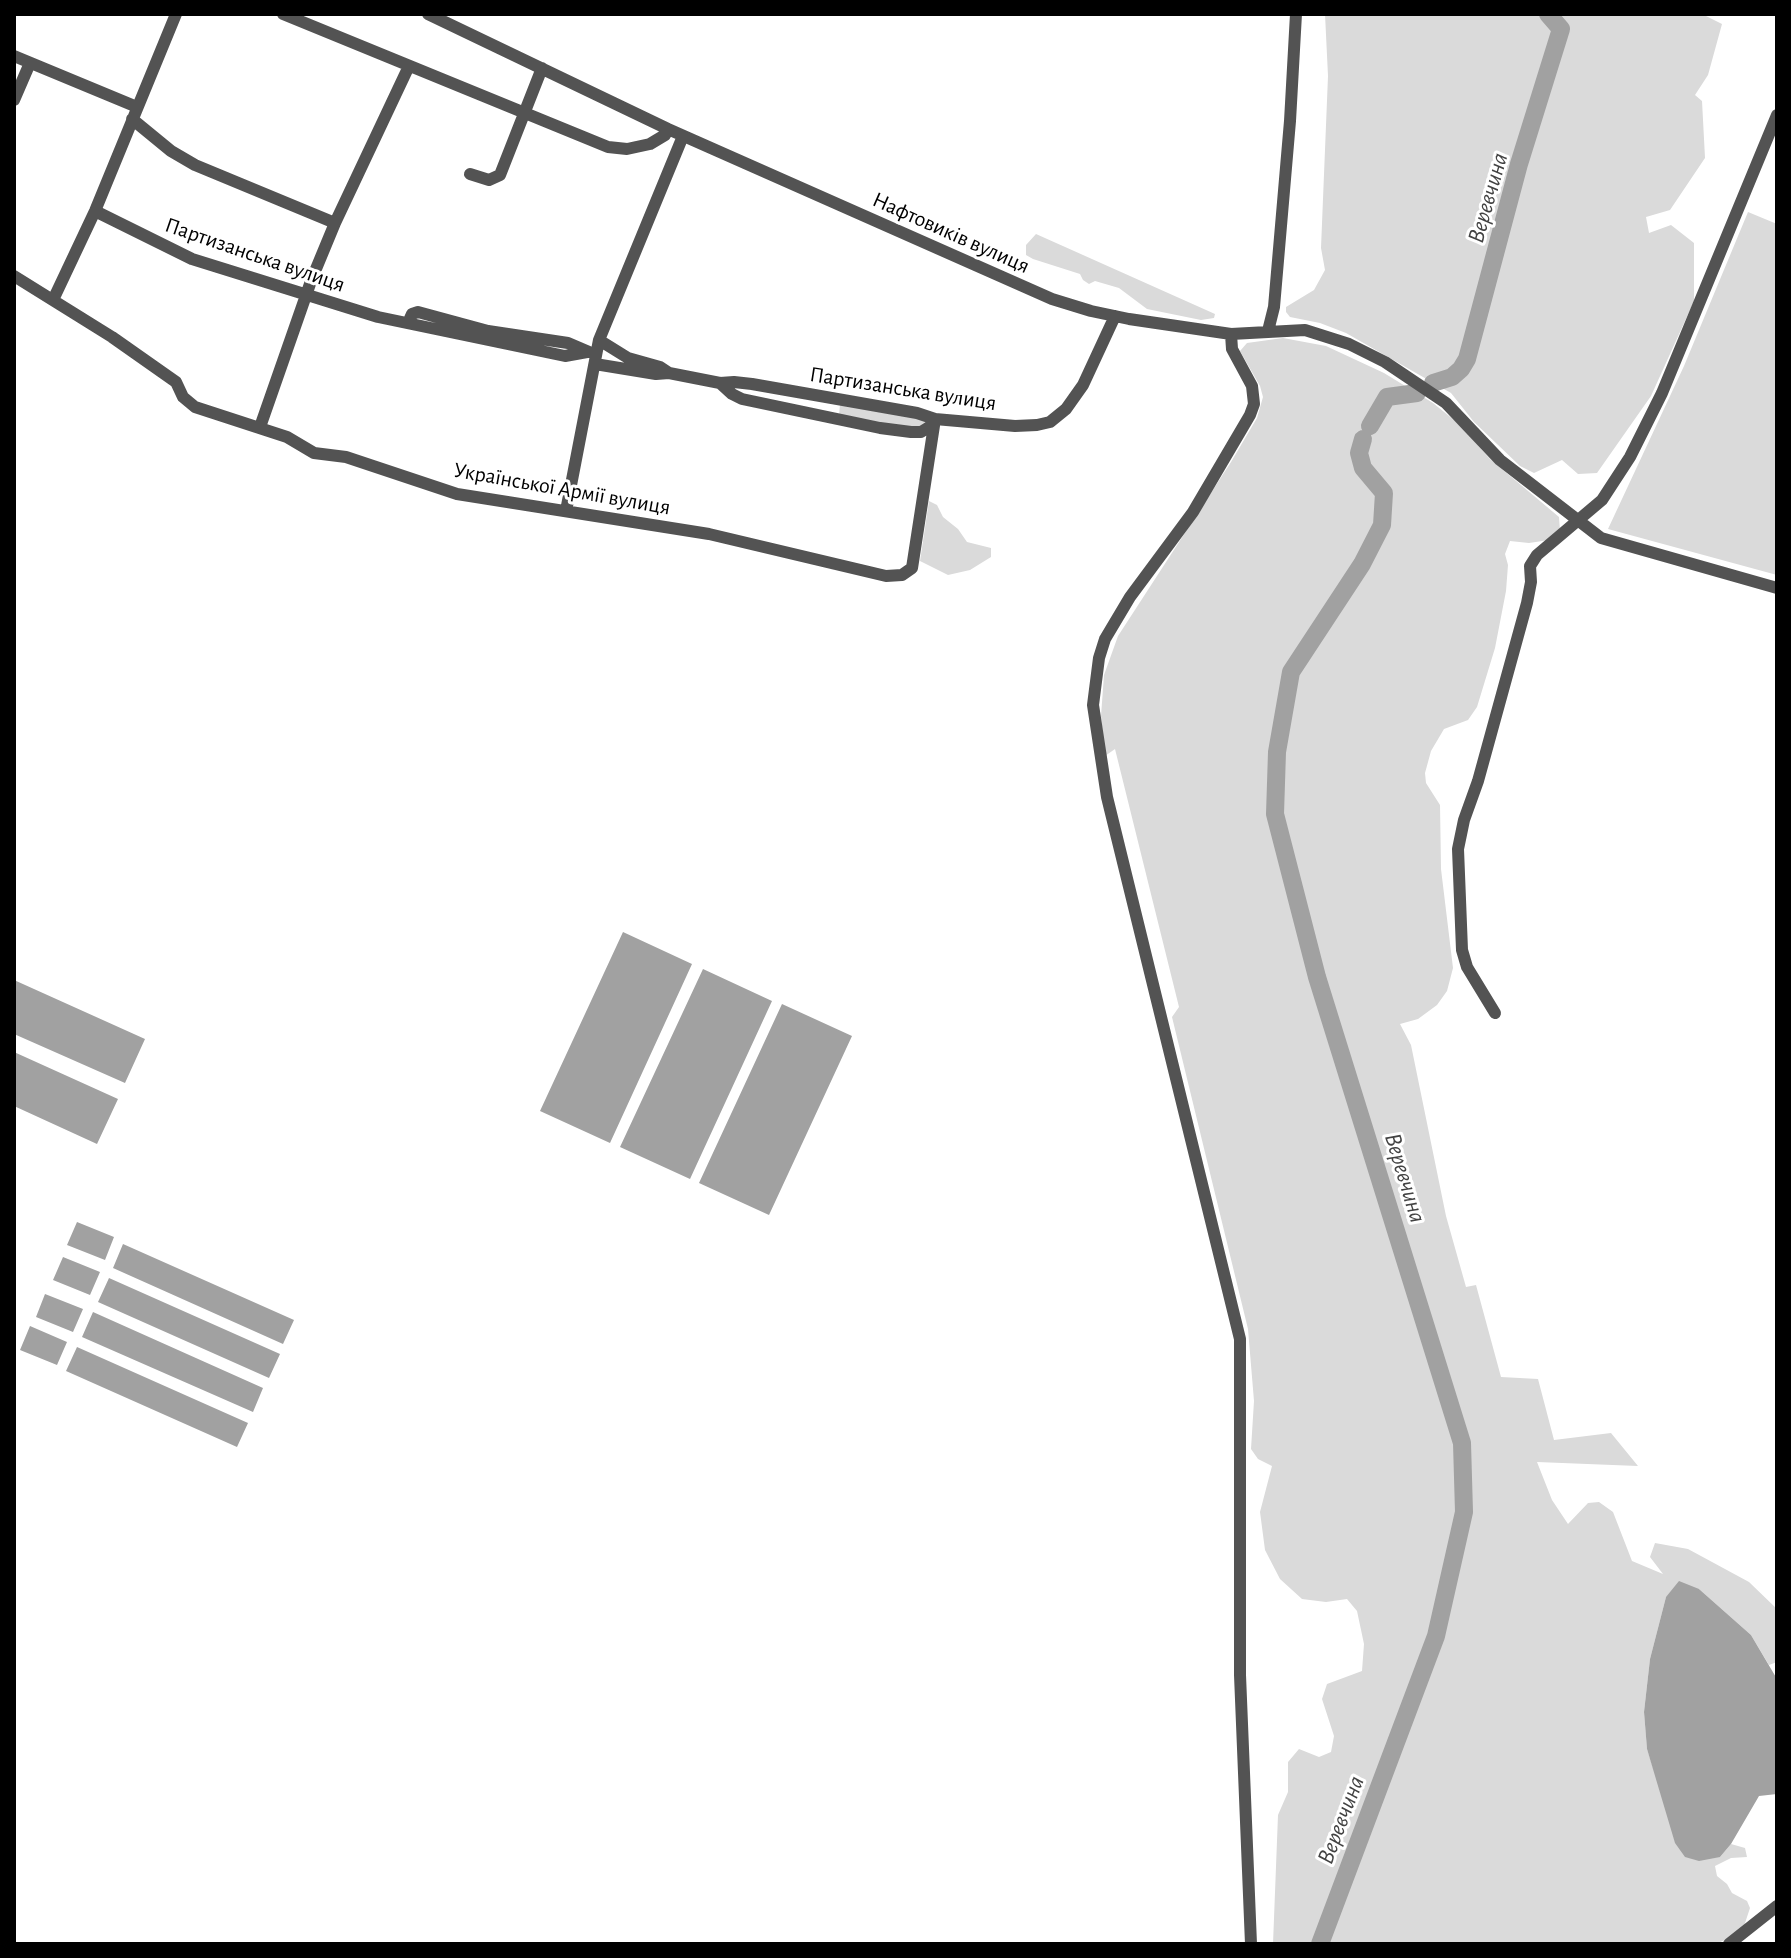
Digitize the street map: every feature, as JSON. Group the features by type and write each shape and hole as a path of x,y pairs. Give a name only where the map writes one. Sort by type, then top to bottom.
{"street":[{"path":"53,300 95,211 176,14"},
{"path":"283,14 617,148 650,144 665,135 668,129"},
{"name":"Нафтовиків вулиця","path":"428,14 683,136 1052,299 1115,316 1231,334 1305,330 1328,336 1385,362 1446,403 1500,460 1601,538 1777,588"},
{"path":"1268,331 1274,307 1296,14"},
{"path":"14,56 134,113 171,151 195,165 335,223"},
{"path":"14,100 30,63"},
{"path":"260,427 335,223 409,66"},
{"path":"470,174 489,180 500,175 542,68"},
{"path":"1495,1013 1467,967 1462,950 1460,836 1527,603 1530,566 1537,555 1602,500 1630,457 1662,393 1777,115"},
{"path":"566,511 594,352 683,136"},
{"name":"Партизанська вулиця","path":"95,211 192,259 378,317 408,323 412,314 418,312 488,331 568,343 656,374 752,384 917,413 935,422 1015,426 1050,422 1066,409 1083,385 1115,316"},
{"name":"Української Армії вулиця","path":"14,276 112,337 176,382 183,397 195,407 287,437 314,453 346,457 457,494 709,534 867,573 898,576 912,568 935,422"},
{"path":"1231,334 1232,349 1252,386 1254,404 1250,415 1193,512 1130,597 1105,639 1099,658 1093,705 1107,797 1240,1339 1240,1675 1251,1944"},
{"name":"Партизанська вулиця","path":"594,352 628,358 660,367 669,373"},
{"name":"Партизанська вулиця","path":"720,383 742,399 880,428 921,432 935,422"},
{"path":"1729,1944 1777,1906"}],"shaded area":[{"path":"1325,14 1702,14 1722,24 1708,75 1695,95 1702,101 1705,158 1670,210 1646,217 1649,233 1671,225 1694,243 1694,301 1651,396 1597,473 1578,474 1562,460 1534,473 1520,466 1474,422 1451,393 1346,333 1320,323 1290,317 1286,312 1286,307 1314,290 1325,270 1321,248 1328,76"},
{"path":"1748,212 1777,224 1777,575 1608,529 1684,366"},
{"path":"1036,234 1215,314 1214,318 1201,320 1147,309 1119,288 1095,281 1089,284 1080,274 1033,259 1026,255 1026,245"},
{"path":"1283,338 1326,346 1384,373 1433,403 1459,424 1490,459 1559,517 1560,531 1549,540 1529,543 1510,541 1505,554 1508,565 1506,591 1495,648 1477,707 1468,720 1444,729 1431,751 1425,773 1426,783 1440,805 1441,869 1453,968 1447,991 1437,1005 1418,1019 1400,1024 1411,1045 1446,1216 1466,1287 1476,1285 1501,1377 1538,1379 1554,1440 1611,1433 1638,1466 1537,1462 1552,1500 1568,1524 1588,1503 1599,1502 1613,1512 1632,1561 1663,1574 1650,1557 1655,1543 1688,1549 1749,1582 1777,1609 1777,1662 1769,1665 1751,1635 1699,1589 1666,1597 1650,1659 1644,1712 1647,1749 1659,1786 1720,1857 1731,1844 1745,1848 1747,1857 1731,1858 1715,1866 1717,1876 1732,1893 1747,1901 1750,1908 1744,1926 1716,1944 1273,1944 1278,1815 1288,1792 1288,1762 1299,1749 1319,1757 1331,1752 1334,1736 1322,1699 1327,1684 1362,1671 1364,1644 1357,1611 1347,1599 1326,1602 1302,1599 1280,1579 1265,1550 1260,1512 1272,1466 1258,1459 1251,1449 1254,1401 1248,1329 1172,1017 1179,1007 1115,749 1105,756 1101,716 1104,675 1118,636 1257,418 1263,397 1240,351 1247,343"},
{"path":"840,404 923,417 928,423 916,429 839,416"},
{"path":"929,501 937,505 943,517 958,529 967,542 991,548 991,557 970,570 948,575 920,561"},
{"path":"623,932 692,964 610,1143 540,1111"},
{"path":"703,969 772,1001 690,1179 620,1147"},
{"path":"14,980 145,1039 125,1083 14,1034"},
{"path":"782,1004 852,1036 769,1215 699,1183"},
{"path":"14,1052 118,1099 97,1144 14,1106"},
{"path":"77,1222 114,1237 105,1260 67,1245"},
{"path":"123,1244 294,1320 283,1344 113,1268"},
{"path":"63,1257 100,1272 90,1295 53,1280"},
{"path":"109,1278 280,1354 269,1378 98,1302"},
{"path":"45,1294 83,1309 73,1332 36,1317"},
{"path":"93,1312 263,1388 253,1412 82,1337"},
{"path":"30,1326 67,1342 57,1365 20,1350"},
{"path":"77,1347 248,1423 237,1447 66,1371"},
{"path":"1679,1581 1699,1589 1751,1635 1777,1679 1777,1794 1759,1796 1720,1857 1699,1861 1685,1857 1675,1843 1647,1749 1644,1712 1650,1659 1666,1597"}],"waterway":[{"name":"Веревчина","path":"1433,383 1452,377 1467,359 1519,164 1561,29 1548,14"},
{"name":"Веревчина","path":"1370,426 1387,397 1417,393"},
{"name":"Веревчина","path":"1320,1944 1436,1636 1464,1512 1462,1443 1317,977 1275,814 1277,752 1291,672 1362,564 1382,525 1384,493 1363,468 1359,453 1363,439"}]}
